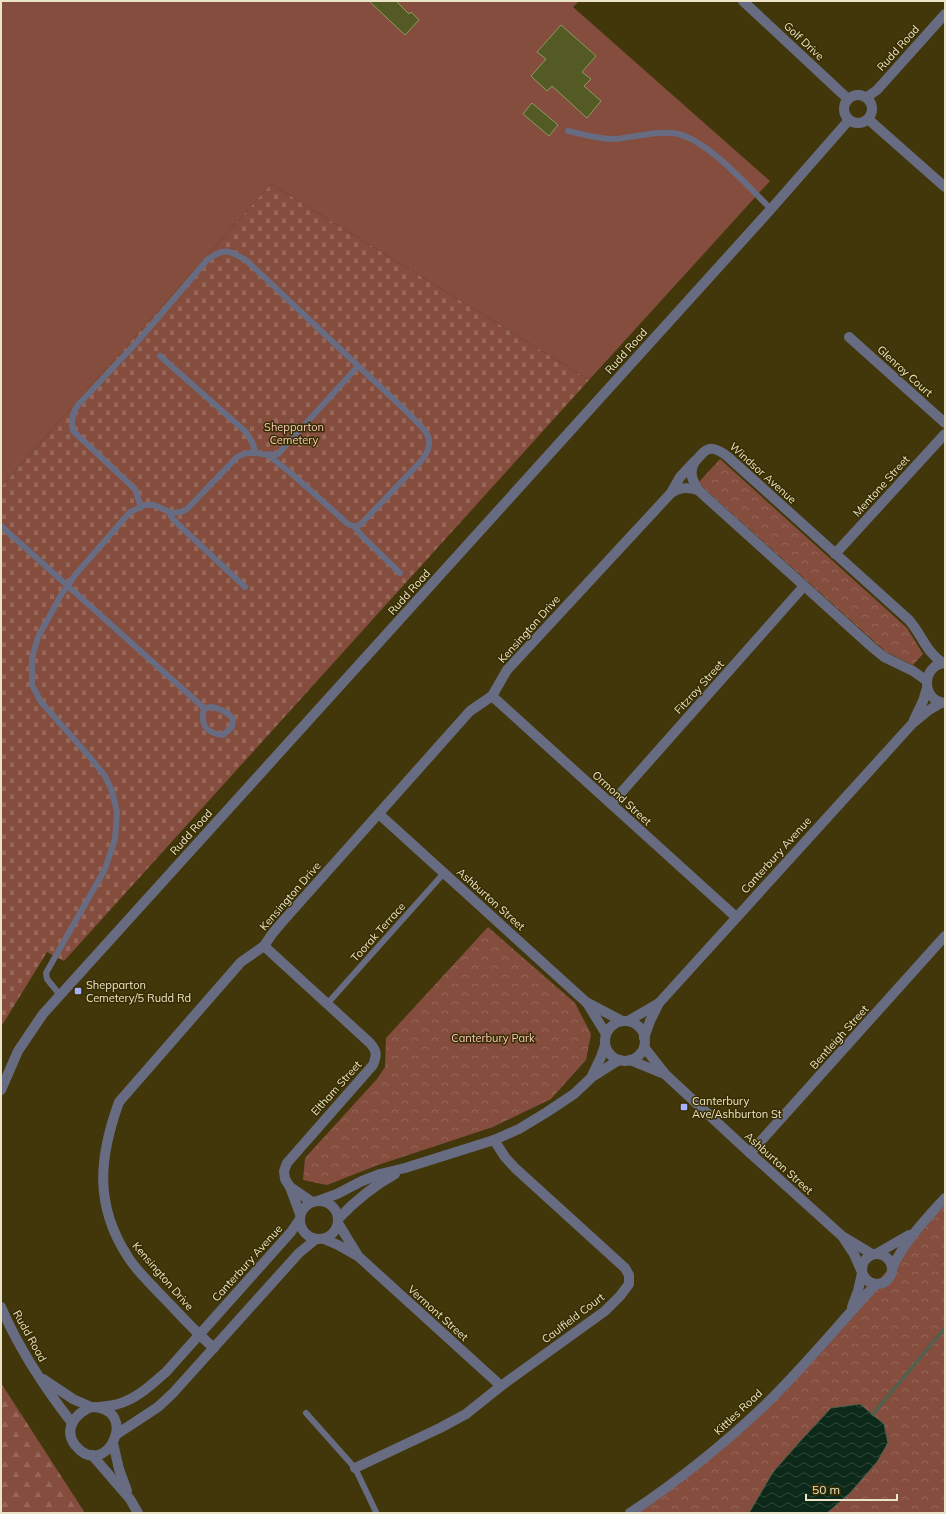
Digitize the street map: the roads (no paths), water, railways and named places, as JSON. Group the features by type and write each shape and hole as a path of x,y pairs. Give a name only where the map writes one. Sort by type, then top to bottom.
{"street":[{"name":"Golf Drive","path":"743,1 848,99"},
{"name":"Rudd Road","path":"867,98 877,90 945,14"},
{"path":"859,94 867,98 873,110 865,122 857,123 849,120 844,112 848,99 851,96 859,94"},
{"path":"868,119 945,187"},
{"name":"Rudd Road","path":"1,1090 7,1073 25,1040 43,1014 771,209 849,120"},
{"name":"Glenroy Court","path":"849,337 945,423"},
{"name":"Mentone Street","path":"835,554 945,434"},
{"name":"Windsor Avenue","path":"695,461 704,452 711,449 718,450 909,620 917,629 928,650 934,657 944,663"},
{"path":"695,461 691,470 693,481 698,490 884,657 913,671 927,684 930,694 935,700 943,703"},
{"name":"Kensington Drive","path":"214,1348 199,1335 128,1258 114,1234 106,1208 103,1185 104,1155 110,1129 119,1102 241,962 264,946 283,921 470,711 492,696 507,670 671,493 680,477 695,461"},
{"path":"671,493 678,488 683,487 698,490"},
{"name":"Fitzroy Street","path":"611,804 804,586"},
{"name":"Canterbury Avenue","path":"912,724 923,701 929,674 933,668 944,663"},
{"name":"Ormond Street","path":"492,696 736,918"},
{"name":"Canterbury Avenue","path":"644,1043 650,1021 659,1003 912,724 929,710 943,703"},
{"name":"Ashburton Street","path":"379,814 586,1002 606,1034"},
{"name":"Bentleigh Street","path":"750,1153 945,936"},
{"name":"Eltham Street","path":"264,946 376,1050 373,1065 287,1163 284,1171 285,1179 290,1187"},
{"name":"Ashburton Street","path":"586,1002 625,1021"},
{"name":"Canterbury Avenue","path":"625,1021 659,1003"},
{"path":"592,1077 602,1057 606,1034 616,1023 625,1021 635,1024 640,1028 644,1043 640,1054 630,1060 619,1060 613,1057 608,1052 605,1044"},
{"name":"Ashburton Street","path":"644,1043 666,1075 750,1153 842,1236 874,1254"},
{"path":"300,1216 306,1206 337,1194 362,1181 380,1174 405,1168 494,1140 519,1129 574,1094 592,1077 619,1060"},
{"name":"Ashburton Street","path":"630,1060 666,1075"},
{"name":"Caulfield Court","path":"355,1468 440,1428 466,1414 501,1386 605,1311 620,1296 629,1284 629,1275 625,1268 515,1168 505,1157 494,1140"},
{"path":"138,1513 130,1499 119,1469 115,1439 117,1426 114,1418 107,1411 95,1407 82,1411 72,1423 70,1432 72,1440 84,1453 92,1455 100,1454 108,1449 115,1439 158,1407 173,1393 300,1253 320,1239 333,1233 338,1221 350,1205 366,1192 405,1168"},
{"path":"290,1187 315,1202 324,1202 330,1205 337,1214 338,1221"},
{"path":"290,1187 304,1233 310,1237 320,1239"},
{"path":"915,1232 864,1260 862,1272 867,1280 876,1284 885,1282 889,1278 899,1252 945,1198"},
{"name":"Canterbury Avenue","path":"95,1407 118,1405 130,1400 147,1389 166,1372 291,1232 300,1216"},
{"name":"Vermont Street","path":"338,1221 359,1257"},
{"name":"Ashburton Street","path":"842,1236 854,1254 862,1272"},
{"name":"Vermont Street","path":"320,1239 337,1244 359,1257 501,1386"},
{"path":"874,1254 885,1257 889,1260 892,1268"},
{"name":"Kittles Road","path":"850,1313 858,1291 862,1272"},
{"name":"Kittles Road","path":"630,1513 682,1477 766,1404 876,1284"},
{"name":"Rudd Road","path":"1,1307 22,1349 39,1377 54,1401 72,1423"},
{"name":"Rudd Road","path":"39,1377 73,1399 95,1407"},
{"path":"92,1455 130,1499"}],"lane":[{"path":"568,131 614,139 663,133 675,133 686,137 703,146 726,165 771,209"},
{"path":"141,507 136,490 73,431 72,413 138,341 207,260 221,252 229,251 247,261 358,366 423,429 430,438 431,444 422,460 360,524 355,527"},
{"path":"160,356 246,432 253,444 255,452"},
{"path":"60,995 47,979 46,973 105,869 115,839 117,812 112,791 105,776 41,702 32,685 32,658 38,637 48,617 68,585 130,512 141,507 154,505 172,513 180,512 187,509 237,457 247,452 255,452 272,456 278,454 358,366"},
{"path":"268,455 292,474 348,524 355,527 360,534 400,573"},
{"path":"168,511 172,518 180,526 245,587"},
{"path":"1,526 204,708"},
{"path":"212,706 220,708 228,713 233,719 232,727 223,735 209,732 204,724 202,716 204,708 212,706"},
{"name":"Toorak Terrace","path":"327,1004 444,873"},
{"path":"306,1413 355,1468 376,1512"}],"water":[{"path":"860,1404 884,1424 888,1443 877,1462 850,1493 827,1513 749,1513 773,1472 831,1408"}],"waterway":[{"path":"873,1414 945,1328"}],"place":[{"name":"Shepparton Cemetery/5 Rudd Rd","path":"78,991"},
{"name":"Canterbury Ave/Ashburton St","path":"684,1107"}],"park label":[{"name":"Shepparton Cemetery","path":"294,433"},
{"name":"Canterbury Park","path":"493,1038"}]}
